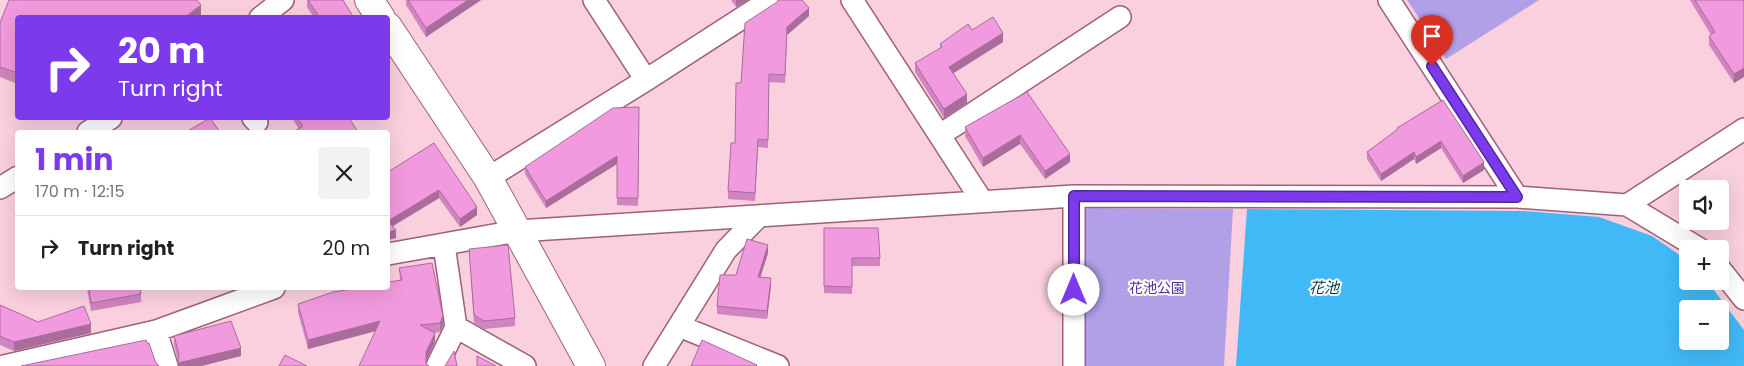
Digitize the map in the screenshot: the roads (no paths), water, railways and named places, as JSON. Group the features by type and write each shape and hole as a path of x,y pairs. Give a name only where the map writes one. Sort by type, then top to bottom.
{"street":[{"path":"264,15 284,0"},
{"path":"594,0 646,80"},
{"path":"488,178 770,0"},
{"path":"852,0 982,200"},
{"path":"1389,0 1517,197"},
{"path":"940,135 1120,17"},
{"path":"390,26 488,178 591,366"},
{"path":"91,130 108,120"},
{"path":"1627,205 1744,129"},
{"path":"0,188 15,179"},
{"path":"1074,196 1074,366"},
{"path":"390,254 517,231 982,200 1074,196 1517,197 1627,205 1685,240"},
{"path":"654,366 726,250 760,216"},
{"path":"437,366 456,327 444,245"},
{"path":"1729,280 1744,299"},
{"path":"4,366 156,331 269,290"},
{"path":"679,326 778,366"},
{"path":"456,327 525,366"},
{"path":"156,331 167,366"}],"water":[{"name":"花池","path":"1247,209 1523,211 1599,217 1652,236 1679,255 1679,290 1714,290 1721,300 1679,300 1679,350 1729,350 1729,310 1744,330 1744,366 1236,366"}],"park label":[{"name":"花池公園","path":"1157,288"}]}
